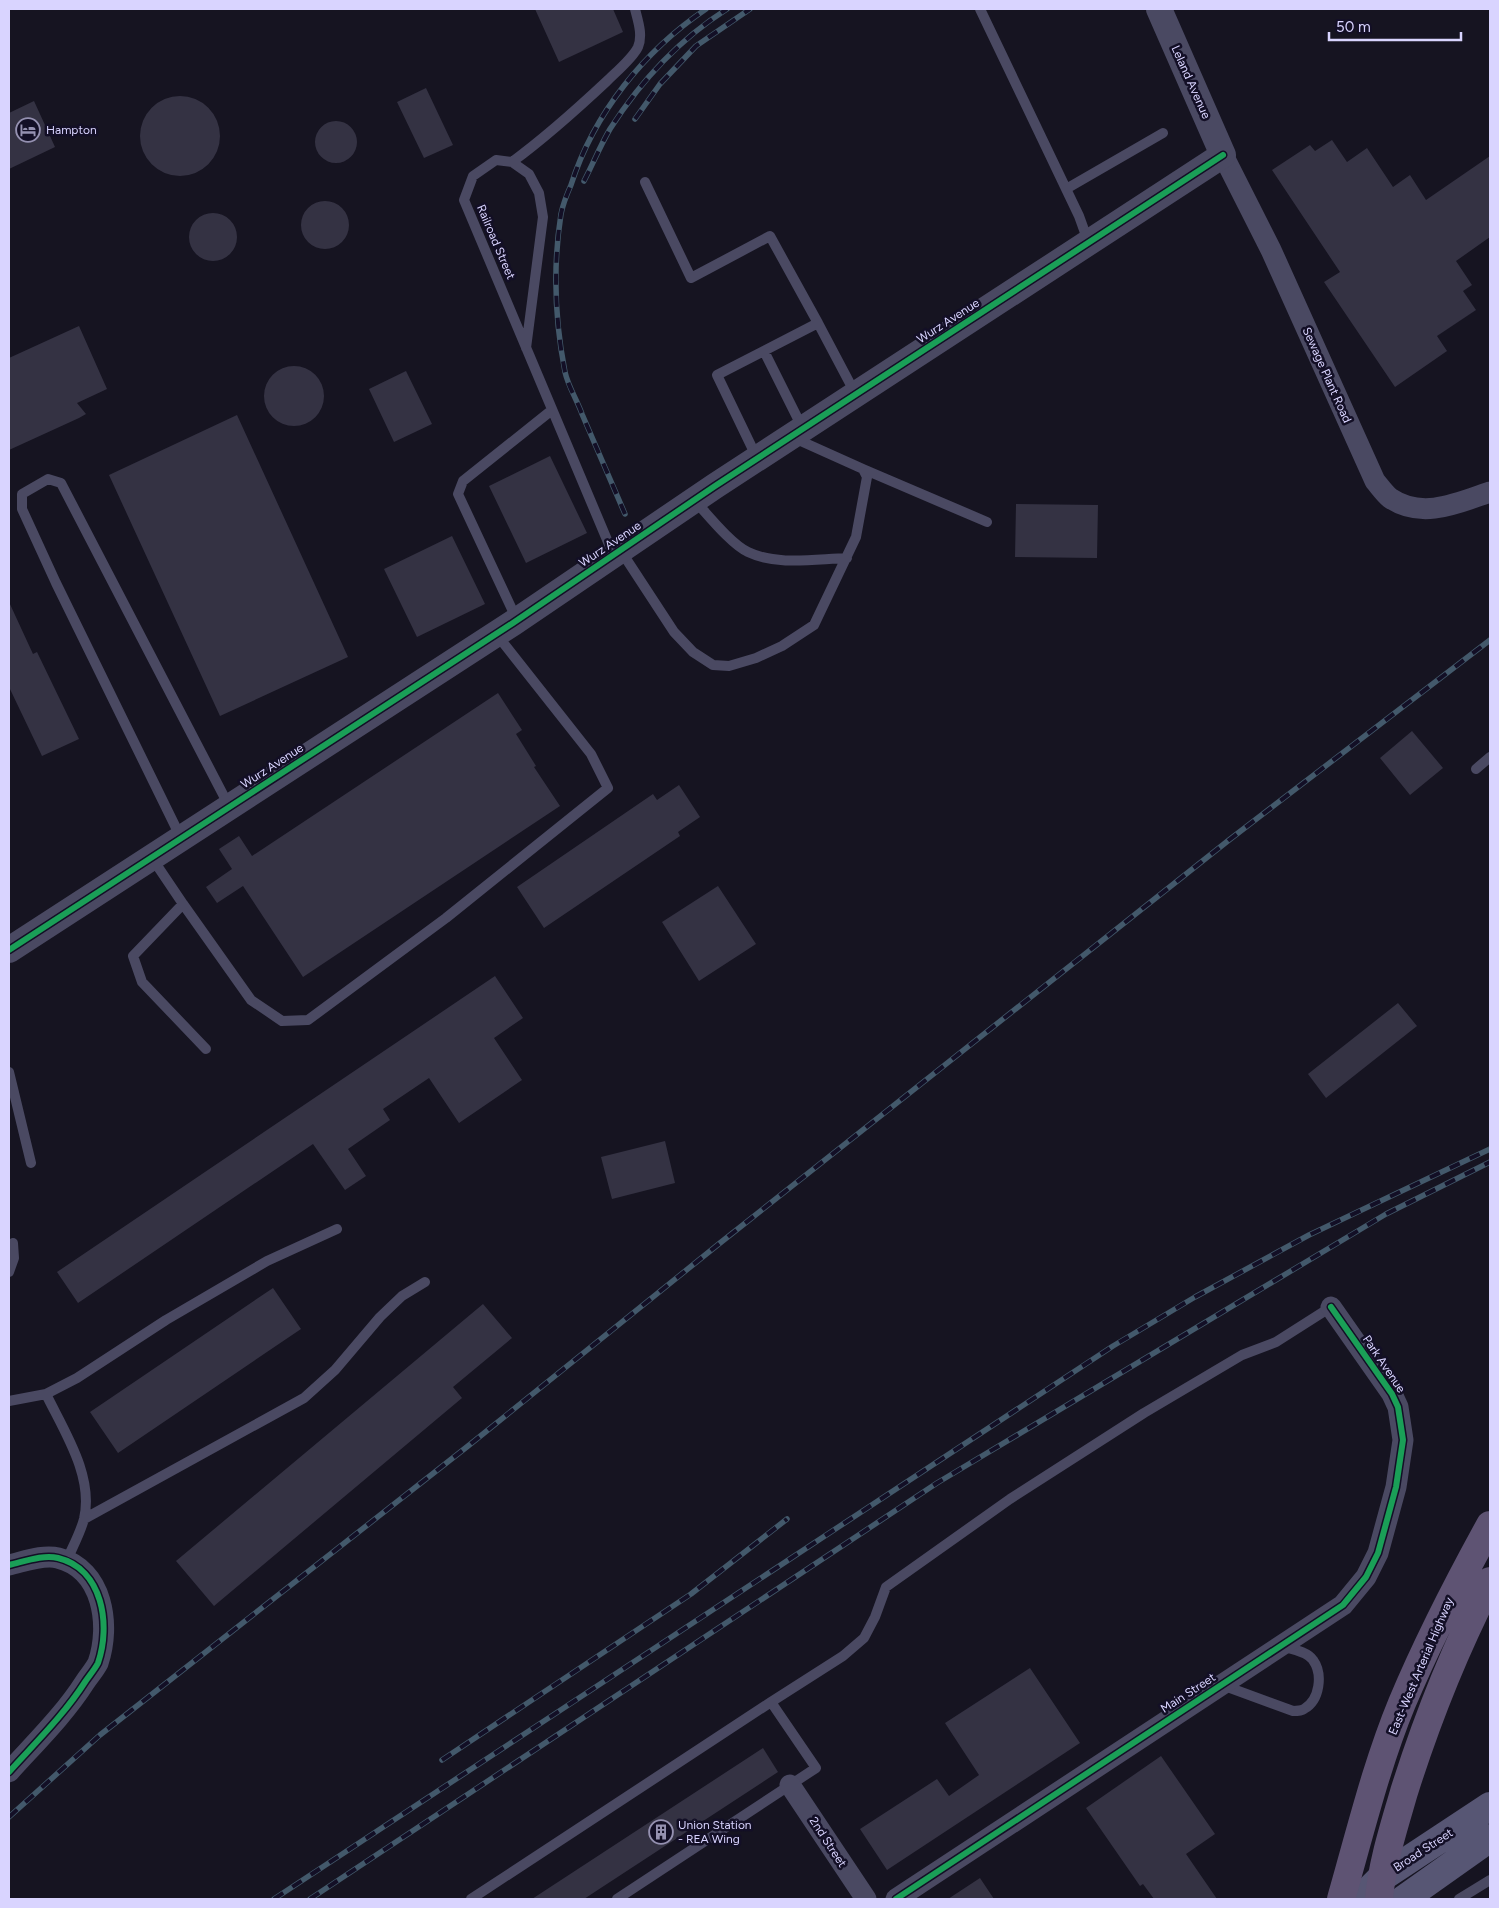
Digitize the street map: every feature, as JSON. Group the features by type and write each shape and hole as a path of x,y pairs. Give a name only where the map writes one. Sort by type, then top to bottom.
{"main road":[{"name":"East-West Arterial Highway","path":"1342,1899 1374,1781 1402,1704 1452,1593 1490,1525"},
{"path":"1380,1889 1409,1778 1439,1690 1464,1632 1490,1581"},
{"name":"Broad Street","path":"1360,1899 1380,1889 1490,1806"},
{"path":"1404,1899 1490,1838"}],"street":[{"name":"Leland Avenue","path":"1159,9 1222,155"},
{"name":"Wurz Avenue","path":"9,950 507,627 694,500 1222,155"},
{"name":"Sewage Plant Road","path":"1222,155 1271,250 1375,481 1389,498 1406,506 1432,509 1448,507 1490,492"},
{"name":"Park Avenue","path":"1331,1306 1392,1394 1398,1407 1403,1440"},
{"name":"Main Street","path":"896,1899 1343,1605 1366,1577 1378,1553 1396,1487 1403,1440"},
{"path":"9,1565 41,1558 57,1558 78,1568 91,1580 100,1599 104,1629 98,1664 72,1701 9,1772"},
{"name":"2nd Street","path":"790,1785 866,1899"}],"lane":[{"path":"512,162 559,125 616,72 637,48 640,39 640,27 635,9"},
{"path":"980,9 1066,189 1089,242"},
{"path":"1066,189 1163,133"},
{"name":"Railroad Street","path":"526,348 543,218 539,193 529,174 512,162 496,160 473,176 464,200 526,348 552,410 617,553 674,632 693,652 713,665 729,666 756,658 782,646 814,626 856,537 867,476 863,469"},
{"path":"645,182 691,278 770,236 856,394"},
{"path":"757,459 717,375 818,323"},
{"path":"764,351 797,433 863,469 987,522"},
{"path":"152,857 251,1000 282,1021 308,1020 446,918 608,788 591,754 507,627 458,494 463,481 552,410"},
{"path":"181,838 22,509 22,494 48,479 61,483 229,807"},
{"path":"694,500 730,538 747,552 777,560 846,558"},
{"path":"1476,769 1490,757"},
{"path":"183,904 134,956 142,982 206,1049"},
{"path":"9,1072 31,1162"},
{"path":"9,1402 46,1394 77,1378 166,1320 267,1261 337,1228"},
{"path":"9,1272 14,1258 13,1242"},
{"path":"84,1519 304,1398 335,1370 380,1317 402,1296 425,1282"},
{"path":"471,1899 844,1656 864,1638 875,1617 886,1587 1010,1499 1144,1413 1242,1356 1276,1342 1331,1306"},
{"path":"46,1394 74,1452 86,1488 84,1519 66,1562"},
{"path":"1221,1685 1293,1711 1303,1710 1312,1702 1317,1693 1318,1670 1313,1660 1306,1654 1281,1646"},
{"path":"617,1899 816,1768 771,1702"},
{"path":"1459,1899 1490,1880"}],"building":[{"path":"535,9 613,9 623,32 559,62"},
{"path":"426,88 453,145 424,158 397,102"},
{"path":"180,96 195,99 208,108 217,121 220,136 217,151 208,164 195,173 180,176 165,173 152,164 143,151 140,136 143,121 152,108 165,99"},
{"name":"Hampton","path":"34,101 55,147 9,169 9,113"},
{"path":"340,121 348,124 354,130 357,142 354,154 348,160 332,163 324,160 318,154 315,138 318,130 324,124"},
{"path":"1332,140 1347,162 1367,148 1393,187 1410,175 1426,200 1490,156 1490,237 1456,261 1472,285 1463,291 1476,310 1437,336 1447,351 1395,387 1324,282 1340,272 1272,170 1310,145 1315,151"},
{"path":"325,201 334,203 342,208 347,216 349,225 347,234 342,242 334,247 325,249 316,247 308,242 303,234 301,225 303,216 308,208 316,203"},
{"path":"208,213 218,213 230,220 237,232 237,242 230,254 218,261 208,261 200,257 193,250 189,242 189,232 193,224 200,217"},
{"path":"79,326 107,389 77,403 86,414 9,450 9,358"},
{"path":"294,366 310,371 315,375 319,380 324,396 319,412 315,417 310,421 294,426 278,421 273,417 269,412 264,396 269,380 273,375 278,371"},
{"path":"406,371 432,424 394,442 369,389"},
{"path":"237,415 348,657 220,716 109,475"},
{"path":"550,456 587,533 526,563 489,486"},
{"path":"1016,504 1098,505 1097,558 1015,557"},
{"path":"452,536 485,604 417,637 384,569"},
{"path":"9,602 33,654 37,652 79,739 42,756 9,687"},
{"path":"498,693 522,730 516,734 536,766 534,767 560,806 303,977 243,886 217,903 206,887 232,869 219,849 239,836 252,856"},
{"path":"1412,731 1443,768 1410,795 1380,758"},
{"path":"679,785 700,817 678,832 680,836 544,928 517,887 653,794 657,800"},
{"path":"718,886 756,944 699,981 662,922"},
{"path":"495,976 523,1018 494,1038 522,1080 459,1123 429,1078 383,1109 390,1120 348,1149 366,1176 345,1190 313,1144 78,1303 57,1272"},
{"path":"1398,1003 1417,1026 1326,1098 1308,1074"},
{"path":"665,1141 675,1183 612,1199 601,1157"},
{"path":"273,1288 301,1329 118,1453 90,1412"},
{"path":"483,1304 512,1338 453,1387 462,1398 214,1606 176,1561"},
{"path":"1030,1668 1080,1743 887,1870 860,1829 937,1779 949,1796 979,1775 945,1723"},
{"name":"Union Station - REA Wing","path":"763,1748 778,1772 584,1899 532,1899"},
{"path":"1161,1756 1215,1834 1186,1854 1217,1899 1154,1899 1143,1884 1140,1886 1086,1808"},
{"path":"980,1878 994,1899 948,1899"}],"railway":[{"path":"625,514 566,377 559,333 556,293 558,233 561,214 581,158 607,109 642,64 662,44 706,9"},
{"path":"584,181 610,129 648,78 693,34 727,9"},
{"path":"635,119 660,84 696,46 750,9"},
{"path":"9,1817 100,1735 468,1446 720,1243 1229,840 1490,640"},
{"path":"274,1899 1113,1346 1195,1297 1309,1235 1490,1149"},
{"path":"310,1899 937,1483 1386,1214 1490,1162"},
{"path":"442,1760 691,1594 787,1519"}],"cycle path":[{"path":"9,950 513,623 715,486 1223,155"},
{"path":"896,1899 1343,1605 1366,1577 1378,1553 1396,1487 1403,1440 1398,1407 1392,1394 1331,1307"},
{"path":"9,1565 46,1557 58,1558 73,1564 85,1574 94,1586 100,1600 104,1632 102,1648 95,1668 59,1717 9,1772"}],"place":[{"name":"Hampton","path":"28,130"},
{"name":"Union Station - REA Wing","path":"661,1832"}]}
